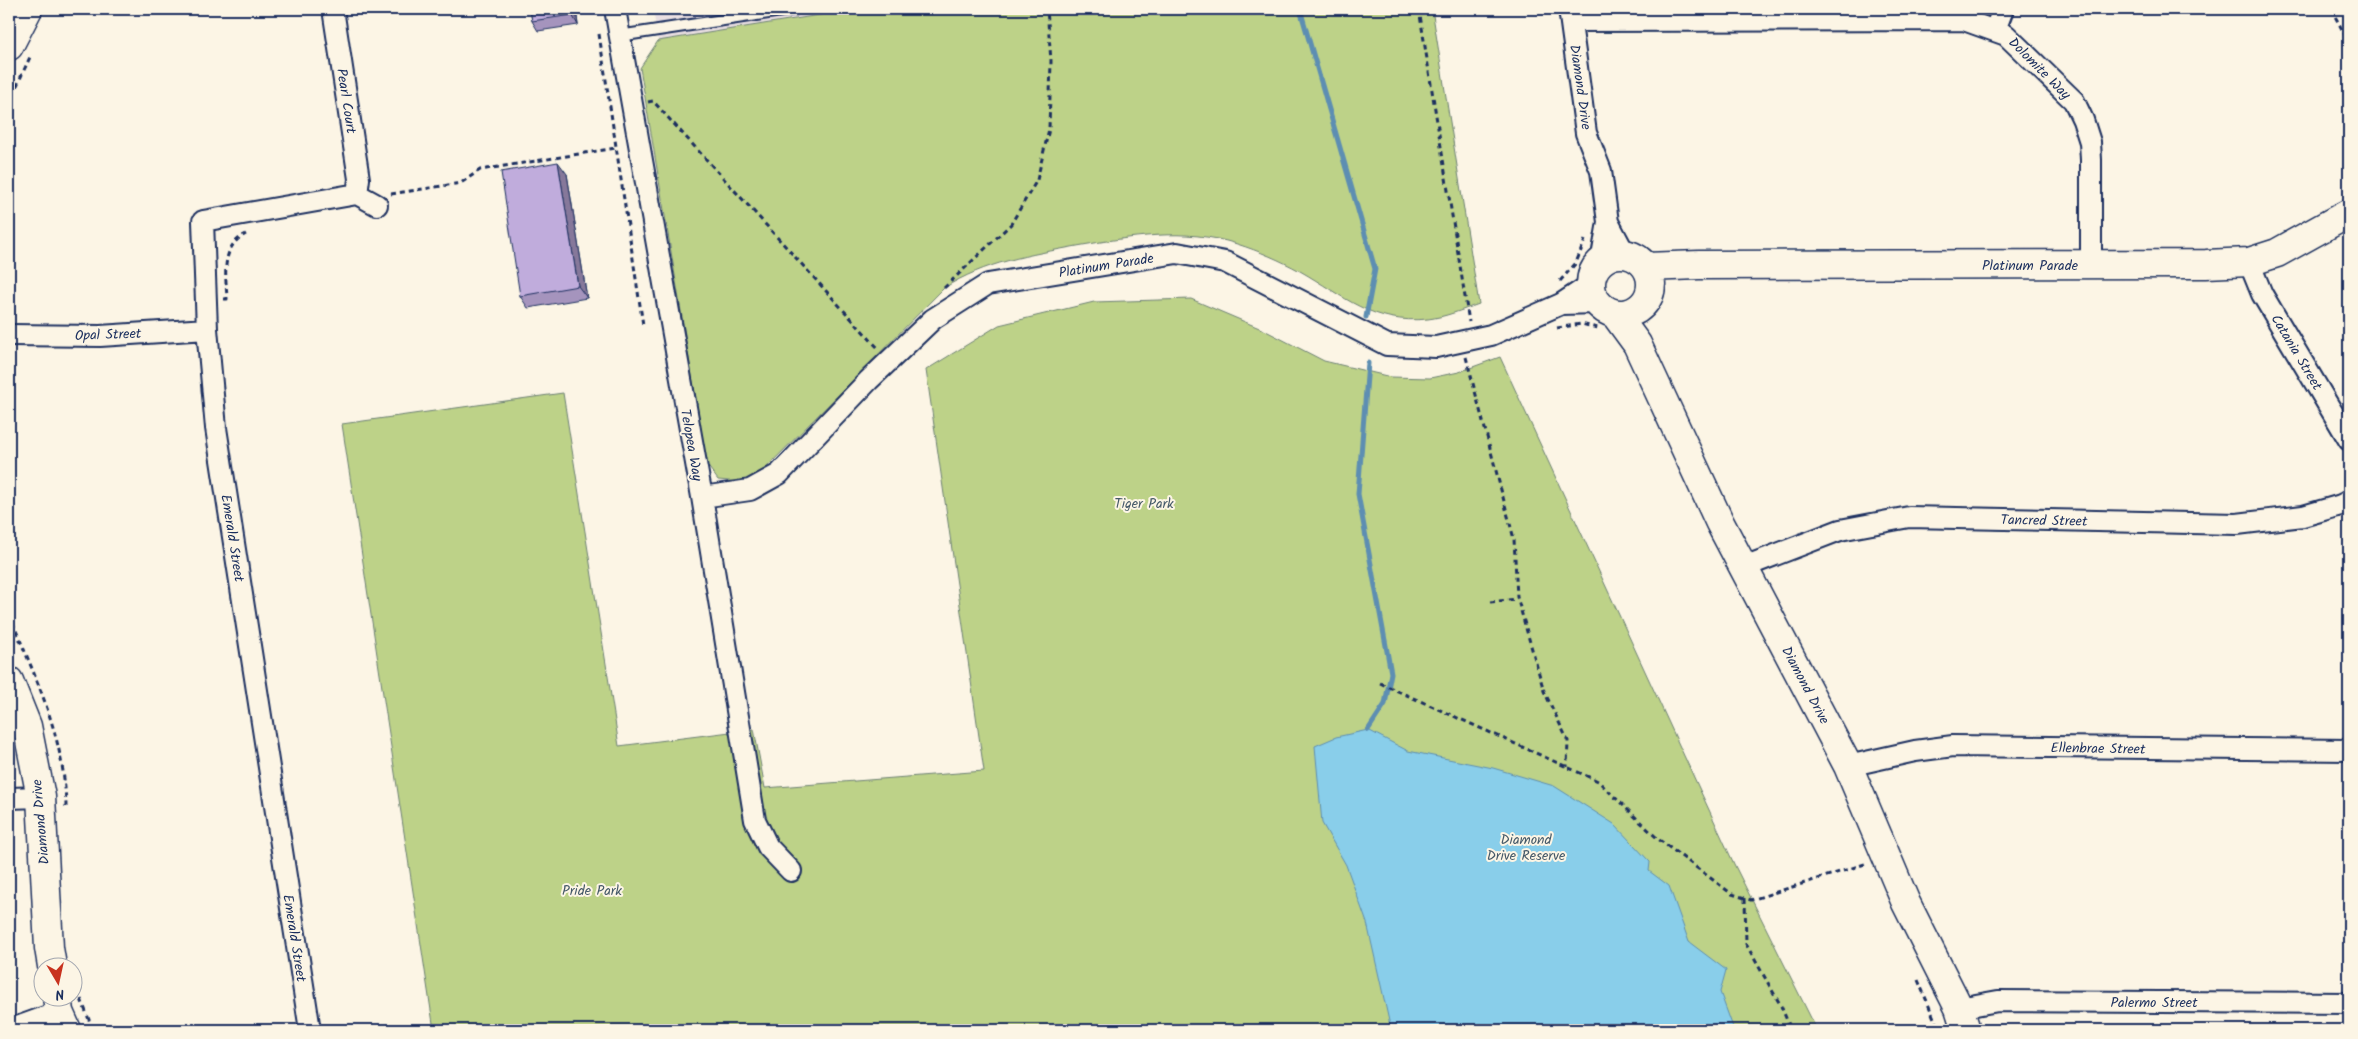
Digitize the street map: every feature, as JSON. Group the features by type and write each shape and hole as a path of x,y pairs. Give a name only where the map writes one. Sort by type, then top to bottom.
{"street":[{"path":"9,46 28,9"},
{"name":"Pearl Court","path":"332,9 359,179 368,201"},
{"name":"Telopea Way","path":"615,9 702,496 755,820 768,847 791,871"},
{"path":"1995,30 2003,9"},
{"name":"Dolomite Way","path":"1570,15 1964,20 2006,34 2074,101 2084,120 2090,142 2091,160 2091,265"},
{"name":"Diamond Drive","path":"1570,15 1586,133 1601,171 1620,289 1637,344 1720,523 1848,766 1906,903 1963,1019"},
{"name":"Emerald Street","path":"310,1030 218,444 207,329 203,221 368,201"},
{"name":"Platinum Parade","path":"702,496 750,490 779,474 869,380 934,319 988,284 1177,253 1225,262 1387,345 1436,347 1491,335 1561,304 1620,289 1699,265 2091,265 2249,262 2277,253 2349,213"},
{"name":"Catania Street","path":"2249,262 2262,294 2349,440"},
{"name":"Opal Street","path":"9,335 100,336 207,329"},
{"name":"Tancred Street","path":"1744,567 1840,530 1909,517 2237,524 2303,516 2349,501"},
{"name":"Diamond Drive","path":"9,681 27,726 41,797 50,956"},
{"name":"Ellenbrae Street","path":"1848,766 1915,751 1953,746 2349,750"},
{"path":"9,798 41,797"},
{"name":"Palermo Street","path":"1963,1019 1998,1001 2349,1003"},
{"path":"9,1030 61,1013"}],"lane":[{"path":"619,36 795,9"}],"path":[{"path":"942,290 1011,224 1037,180 1049,129 1051,61 1047,9"},
{"path":"1419,9 1470,328"},
{"path":"2331,9 2349,42"},
{"path":"598,27 643,325"},
{"path":"631,105 653,102 880,350"},
{"path":"368,201 378,196 461,183 480,170 616,148"},
{"path":"220,299 226,299 226,264 229,250 236,239 250,231"},
{"path":"1552,330 1581,324 1620,289"},
{"path":"1458,358 1475,354"},
{"path":"1466,357 1514,539 1517,599 1544,691 1568,741 1567,767"},
{"path":"1490,602 1517,599"},
{"path":"1380,683 1598,781 1658,839 1732,894 1751,900 1868,863"},
{"path":"1745,898 1746,944 1791,1030"}],"shaded area":[{"path":"653,9 857,9 658,41"}],"green space":[{"path":"857,9 1432,9 1479,304 1454,313 1428,319 1409,320 1391,318 1360,307 1300,271 1269,256 1237,244 1197,236 1157,235 1137,237 1025,256 975,272 944,288 758,476 739,482 718,480 707,465 640,68 658,41"},
{"path":"1191,299 1264,330 1324,361 1391,377 1430,378 1459,372 1500,357 1734,864 1817,1030 434,1030 342,424 563,393 619,746 754,729 765,788 984,771 926,370 999,325 1094,302"}],"water":[{"path":"1368,730 1408,751 1493,768 1554,786 1614,824 1650,862 1649,871 1669,886 1689,942 1726,970 1720,992 1734,1030 1391,1030 1367,923 1346,865 1322,823 1315,746 1336,737"}],"building":[{"path":"530,9 571,9 572,15 532,21"},
{"path":"558,162 578,286 520,296 501,172"}],"waterway":[{"path":"1300,9 1375,269 1366,317"},
{"path":"1368,363 1358,494 1391,673 1385,704 1368,730"}],"park label":[{"name":"Tiger Park","path":"1144,503"},
{"name":"Diamond Drive Reserve","path":"1526,848"},
{"name":"Pride Park","path":"592,890"}]}
